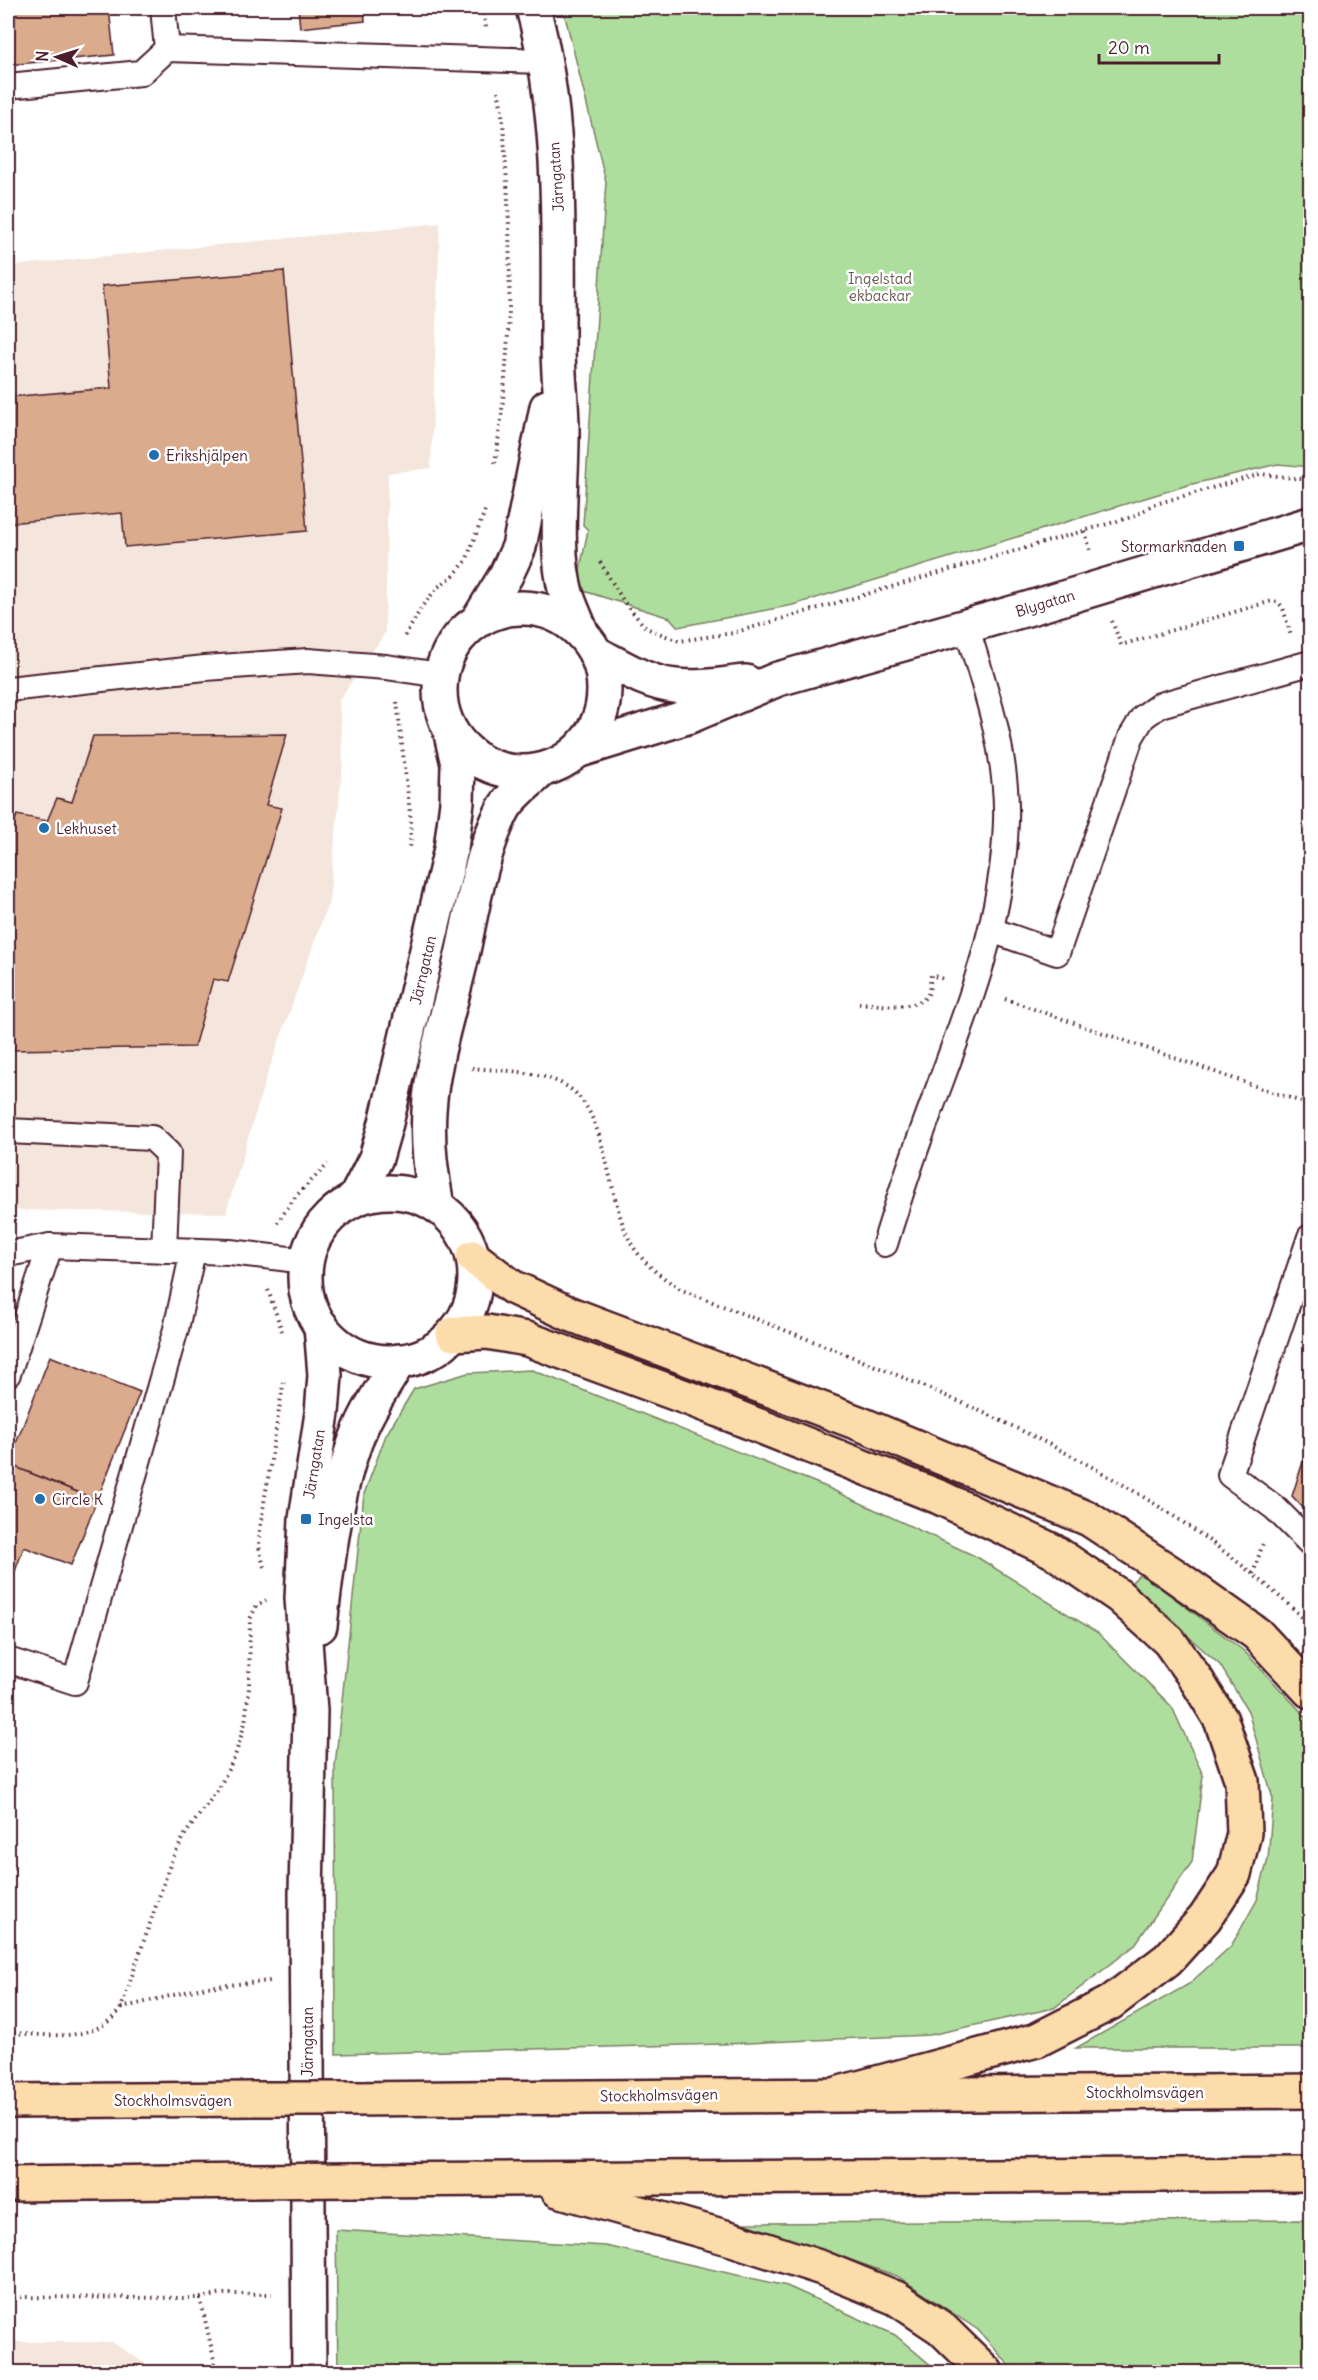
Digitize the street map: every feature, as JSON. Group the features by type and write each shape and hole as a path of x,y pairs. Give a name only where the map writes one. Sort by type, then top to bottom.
{"highway":[{"path":"473,1257 512,1287 570,1314 861,1424 1089,1519 1172,1573 1257,1634 1311,1691"},
{"path":"453,1334 487,1332 509,1334 538,1343 696,1401 939,1497 1053,1551 1119,1596 1169,1641 1196,1678 1221,1720 1242,1781 1244,1833 1234,1874 1205,1918 1168,1959 1110,2003 1037,2040 840,2093"},
{"name":"Stockholmsvägen","path":"8,2101 1311,2091"},
{"path":"8,2184 1311,2174"},
{"path":"522,2180 732,2238 822,2268 896,2298 941,2328 986,2373"}],"street":[{"name":"Järngatan","path":"533,8 544,61 559,203 558,349 562,427 560,542 566,592 589,643"},
{"name":"Järngatan","path":"479,619 506,575 519,547 558,349"},
{"name":"Blygatan","path":"580,750 690,716 778,679 1311,524"},
{"path":"532,607 558,615 589,643 605,688 599,721 580,750 562,763 541,771 515,773 490,767 468,753 451,734 440,706 441,675 448,653 459,635 479,619 505,609 532,607"},
{"name":"Blygatan","path":"589,643 640,676 674,686 697,687 778,679"},
{"name":"Järngatan","path":"355,1199 376,1158 386,1123 451,849 457,802 458,764 451,734"},
{"path":"437,1206 428,1156 429,1109 437,1064 492,835 504,808 520,789 541,771"},
{"path":"383,1192 411,1194 437,1206 460,1228 473,1257 476,1278 465,1317 453,1334 438,1347 419,1356 399,1361 377,1361 356,1354 336,1343 321,1326 311,1306 305,1284 306,1261 323,1224 355,1199 383,1192"},
{"name":"Järngatan","path":"309,2373 306,1894 310,1711 302,1598 306,1519 322,1413 325,1376 321,1326"},
{"name":"Järngatan","path":"310,1711 324,1594 343,1486 363,1422 399,1361"}],"lane":[{"path":"163,8 167,49"},
{"path":"8,86 141,73 167,49 544,61"},
{"path":"885,1244 919,1140 975,988 991,930 1003,864 1006,820 1004,771 996,729 966,626"},
{"path":"8,688 205,668 308,661 386,667 441,675"},
{"path":"991,930 1057,953 1131,737 1143,717 1160,705 1305,665"},
{"path":"8,1131 152,1138 168,1153 164,1250"},
{"path":"1311,1237 1230,1475 1275,1508 1311,1543"},
{"path":"8,1374 50,1246"},
{"path":"8,1254 50,1246 230,1252 306,1261"},
{"path":"8,1660 75,1682 172,1340 193,1251"}],"path":[{"path":"560,542 583,547 603,565 624,602 646,628 679,641 733,633 1136,516 1152,506 1261,474 1311,480"},
{"path":"1085,531 1100,587 1121,645 1272,601 1278,602 1283,608 1305,665"},
{"path":"859,1004 905,1006 919,1004 928,995 932,975 1311,1105"},
{"path":"437,1064 551,1078 568,1086 583,1099 594,1120 623,1224 634,1247 655,1273 682,1290 977,1410 1064,1451 1163,1509 1253,1574 1311,1625"},
{"path":"8,2033 83,2034 96,2030 113,2019 121,2008 172,1859 186,1833 219,1788 235,1756 245,1723 249,1688 250,1619 257,1605 270,1598"},
{"path":"121,2008 206,1987 274,1981"},
{"path":"8,2297 200,2298 224,2294 266,2295"},
{"path":"200,2298 217,2373"}],"shaded area":[{"path":"440,223 431,468 388,473 385,633 339,700 343,763 329,901 265,1081 226,1213 8,1210 8,266"},
{"path":"8,2342 112,2342 158,2372 8,2372"}],"green space":[{"name":"Ingelstad ekbackar","path":"563,8 1310,8 1310,467 1278,464 1188,485 793,605 678,627 670,618 574,588 577,584 588,530 583,525 606,182"},
{"path":"532,1370 824,1486 977,1557 1098,1633 1172,1707 1203,1775 1192,1862 1134,1946 1054,2008 930,2035 723,2044 336,2054 335,1766 364,1494 386,1435 414,1389 468,1373"},
{"path":"1141,1573 1244,1651 1310,1721 1310,2048 1076,2048 1189,1984 1231,1946 1257,1900 1268,1859 1273,1799 1248,1711 1220,1665 1130,1584"},
{"path":"1310,2220 1310,2372 1015,2372 978,2330 897,2276 743,2223"},
{"path":"336,2230 606,2246 787,2286 895,2335 939,2372 338,2372"}],"building":[{"path":"8,8 109,8 114,55 8,65"},
{"path":"298,8 364,8 365,21 300,28"},
{"name":"Erikshjälpen","path":"284,271 307,531 125,547 122,513 8,523 8,397 111,388 102,286"},
{"path":"287,734 266,805 282,808 228,982 213,979 194,1047 8,1050 8,842 17,815 47,821 57,798 72,802 93,736"},
{"path":"50,1356 140,1392 97,1500 8,1464"},
{"path":"1310,1440 1310,1515 1292,1496"},
{"path":"8,1464 97,1500 71,1565 24,1547 8,1590"}],"place":[{"name":"Erikshjälpen","path":"154,455"},
{"name":"Stormarknaden","path":"1239,546"},
{"name":"Lekhuset","path":"44,828"},
{"name":"Circle K","path":"40,1499"},
{"name":"Ingelsta","path":"306,1519"}]}
